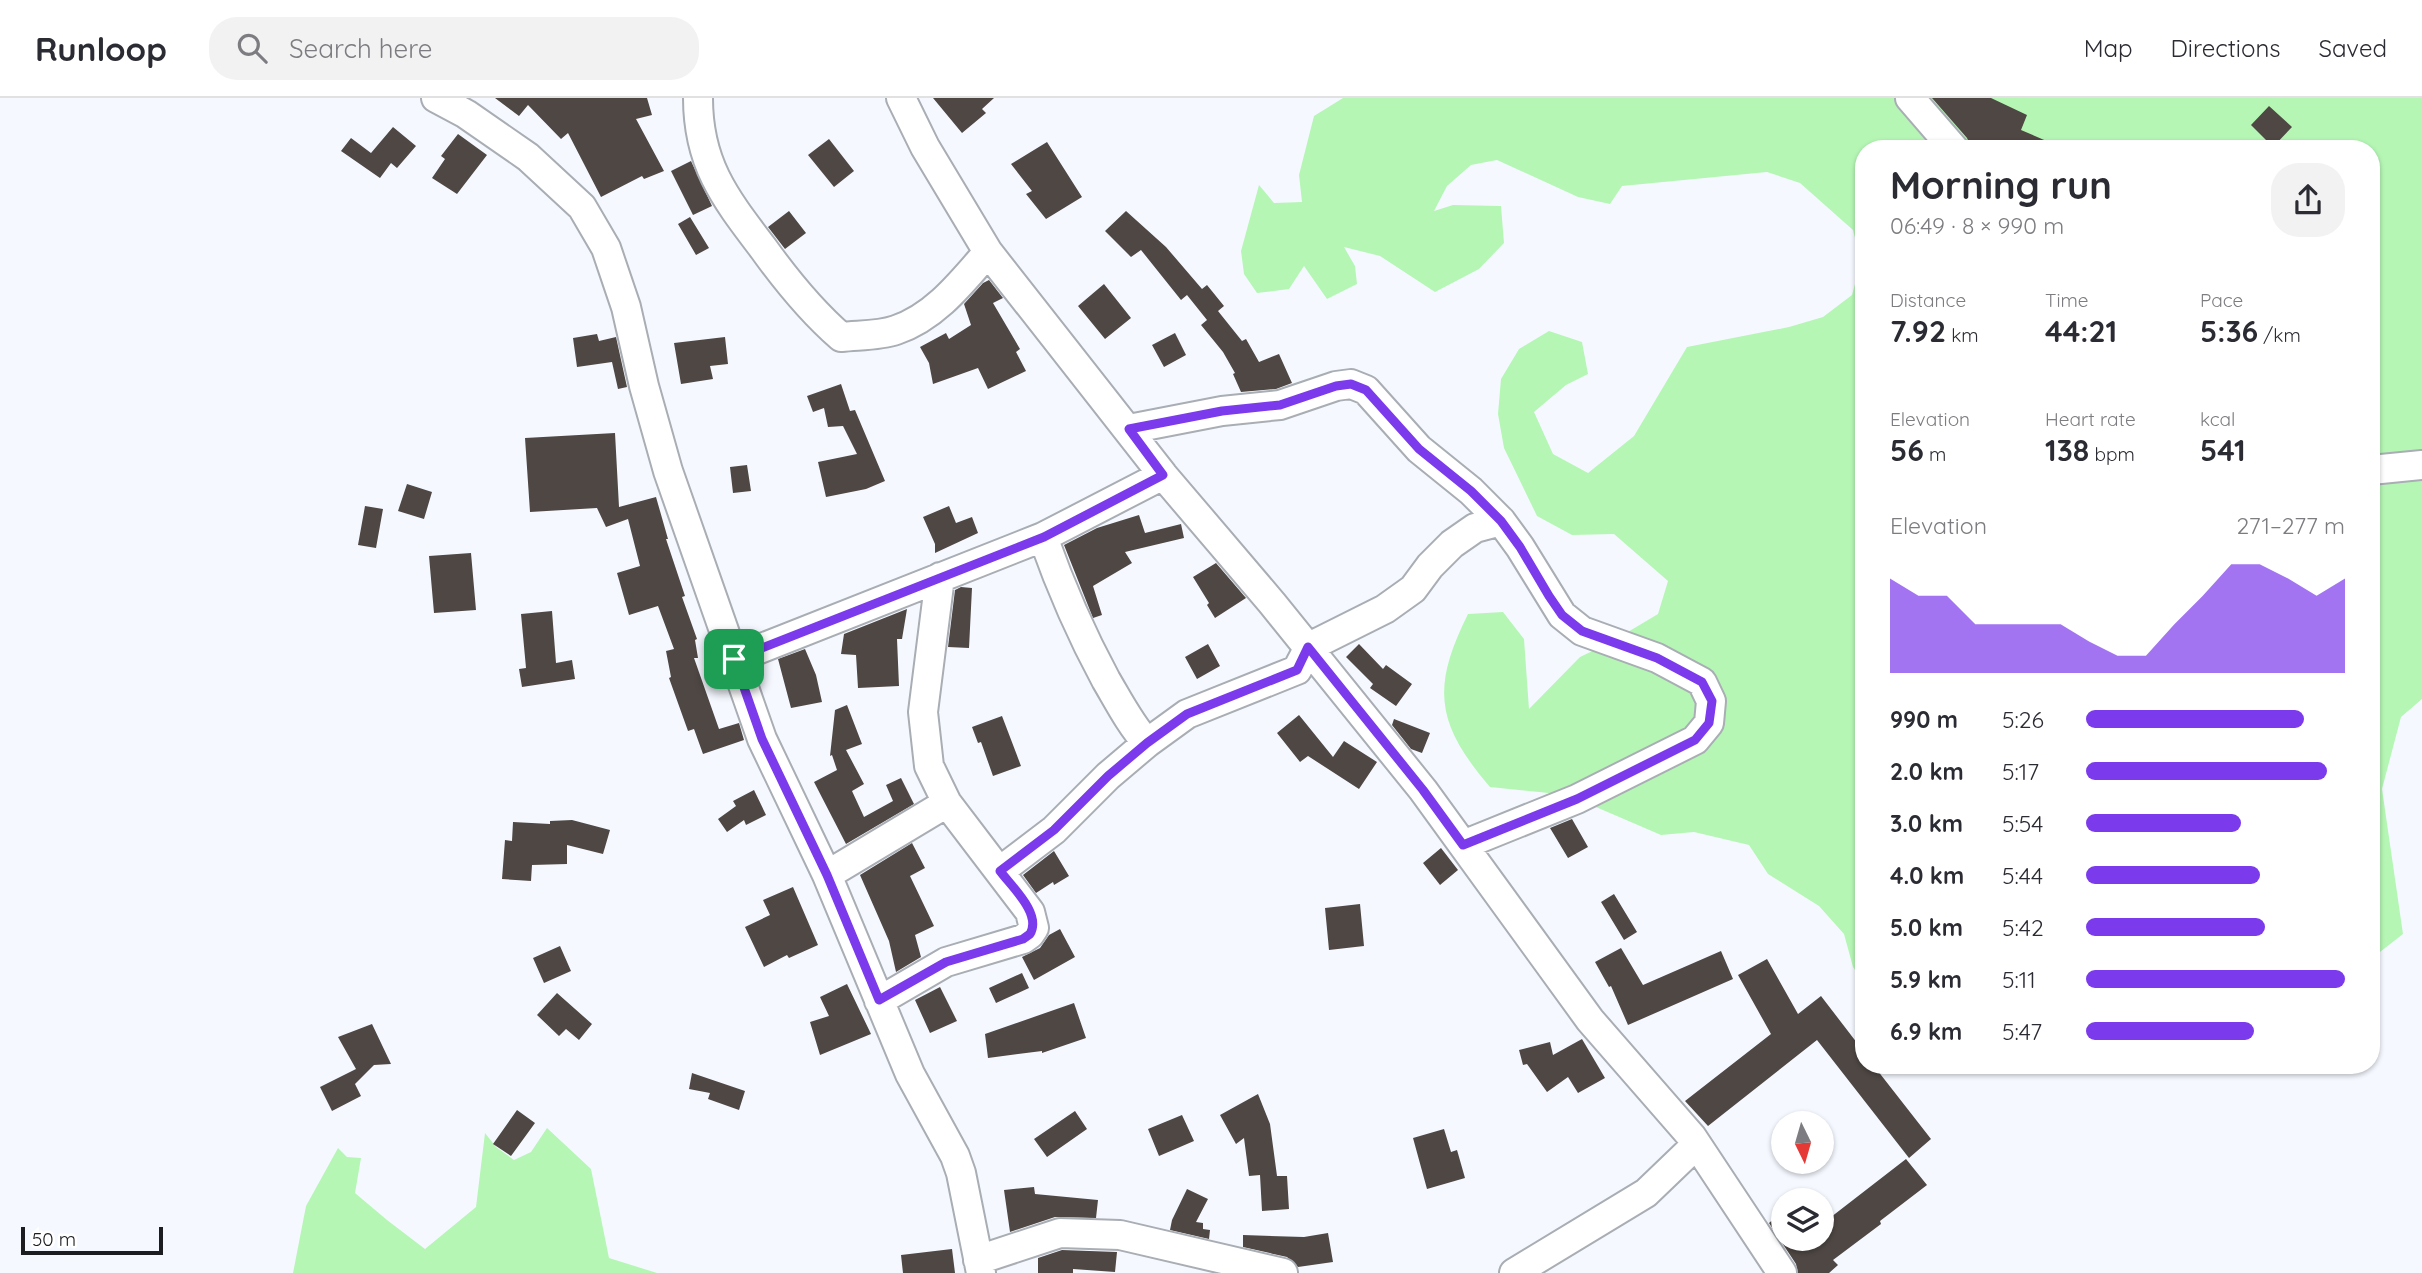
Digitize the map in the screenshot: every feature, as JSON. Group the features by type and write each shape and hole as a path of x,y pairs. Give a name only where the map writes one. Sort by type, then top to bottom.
{"street":[{"path":"436,98 466,114 528,157 582,207 606,248 626,307 644,386 668,471 762,739 827,875 910,1074 955,1156 961,1173 980,1267 1060,1233 1121,1235 1283,1273"},
{"path":"698,98 698,124 705,153 724,196 792,287 841,337 879,334 912,323 950,296 988,252"},
{"path":"901,98 925,147 988,252 1163,475 1308,647 1423,790 1590,1020 1692,1137 1782,1273"},
{"path":"1910,98 1946,140"},
{"path":"1129,429 1222,411 1280,405 1336,386 1351,384 1366,390 1419,449 1471,491 1501,521 1562,615 1582,631 1657,658 1702,682 1712,701 1709,723 1695,740 1589,793 1463,845"},
{"path":"2380,469 2422,465"},
{"path":"734,659 1044,537 1163,475"},
{"path":"1000,871 1054,830 1108,776 1147,743 1187,714 1297,670 1308,647 1385,609 1413,589 1430,566 1452,544 1475,528 1501,521"},
{"path":"1044,537 1061,590 1080,633 1131,725 1147,743"},
{"path":"879,1000 946,962 1023,939 1030,934 1034,921 1000,871 947,803 929,766 923,712 940,577"},
{"path":"827,875 947,803"},
{"path":"1514,1273 1646,1193 1696,1145"}],"green space":[{"path":"1343,98 2422,98 2422,699 2401,717 2382,789 2403,934 2380,952 2380,140 1855,140 1855,238 1853,230 1800,183 1767,172 1622,186 1610,204 1578,197 1497,160 1471,165 1447,186 1434,211 1453,205 1501,206 1504,243 1479,269 1435,292 1380,256 1344,247 1355,266 1357,284 1327,299 1304,266 1289,289 1257,293 1244,274 1241,251 1259,185 1274,203 1302,202 1299,175 1314,116"},
{"path":"1855,284 1855,970 1844,934 1819,906 1768,874 1749,845 1694,832 1661,835 1568,795 1490,787 1459,744 1445,705 1444,685 1448,663 1468,614 1503,612 1524,639 1529,709 1580,657 1658,614 1668,581 1614,534 1572,535 1537,516 1504,448 1498,414 1501,379 1519,349 1549,331 1582,342 1588,374 1566,385 1534,412 1553,454 1588,473 1634,436 1687,347 1789,327 1823,317 1852,295"},
{"path":"547,1128 591,1169 609,1258 657,1273 293,1273 306,1206 338,1148 347,1157 361,1158 355,1193 425,1249 476,1207 485,1133 496,1147 514,1160 531,1152"}],"building":[{"path":"495,98 647,98 652,115 636,119 664,171 644,179 642,176 601,197 568,133 561,139 528,105 519,116"},
{"path":"933,98 994,98 982,109 986,113 962,133"},
{"path":"1932,98 1991,98 2027,115 2021,130 2044,140 1968,140"},
{"path":"2269,106 2292,127 2280,140 2266,140 2251,125"},
{"path":"393,127 416,146 397,168 391,163 380,178 341,151 351,138 371,153"},
{"path":"458,134 487,155 457,194 432,178 445,159 441,156"},
{"path":"829,139 854,171 834,187 808,155"},
{"path":"1047,142 1082,197 1046,219 1026,194 1032,191 1011,164"},
{"path":"691,161 712,206 693,215 671,171"},
{"path":"789,211 806,233 785,249 768,227"},
{"path":"1126,211 1166,247 1202,289 1207,285 1224,306 1218,311 1242,341 1246,339 1259,362 1279,354 1292,383 1276,389 1241,392 1233,374 1235,373 1223,352 1201,325 1207,320 1187,295 1181,300 1141,250 1131,257 1105,231"},
{"path":"690,217 709,248 696,255 678,224"},
{"path":"989,280 1003,298 993,303 1020,349 1016,352 1026,371 988,389 978,368 933,384 929,363 920,347 946,333 949,339 971,325 964,304"},
{"path":"1104,284 1131,318 1105,339 1078,306"},
{"path":"1175,333 1186,355 1164,367 1152,345"},
{"path":"597,334 599,341 616,337 627,387 618,389 612,362 577,367 573,338"},
{"path":"725,337 728,364 710,366 713,379 681,384 674,343"},
{"path":"841,384 850,411 855,410 885,481 866,489 826,497 818,462 857,454 843,426 828,427 824,408 813,412 807,396"},
{"path":"615,433 619,507 656,497 666,539 685,596 682,597 697,639 698,658 694,658 719,729 739,723 744,740 703,754 694,729 688,731 669,678 666,651 674,649 658,606 629,615 617,573 640,566 628,519 606,527 597,508 530,512 525,438"},
{"path":"747,465 751,491 733,493 730,467"},
{"path":"407,484 432,492 424,519 398,511"},
{"path":"365,506 383,509 376,548 358,545"},
{"path":"949,506 956,523 972,517 978,533 935,553 935,544 923,517"},
{"path":"1139,515 1145,533 1181,524 1184,538 1125,552 1132,563 1093,586 1102,615 1093,618 1064,545 1097,528"},
{"path":"471,553 476,610 434,613 429,556"},
{"path":"1216,563 1246,598 1215,618 1193,577"},
{"path":"961,587 972,588 969,648 948,647 955,590"},
{"path":"907,609 902,639 897,639 899,686 858,688 856,655 841,654 844,634"},
{"path":"552,611 556,663 572,660 575,679 522,687 519,669 526,668 521,614"},
{"path":"1208,644 1220,666 1197,679 1185,657"},
{"path":"1359,644 1383,669 1386,665 1412,684 1396,706 1370,688 1373,684 1346,657"},
{"path":"805,649 816,675 822,702 791,708 778,659"},
{"path":"847,705 862,744 846,750 864,784 852,791 864,817 893,801 886,785 901,778 914,804 846,844 814,782 837,770 832,755 830,756 835,710"},
{"path":"1299,715 1333,757 1344,741 1377,762 1359,789 1308,756 1300,762 1277,733"},
{"path":"1002,716 1021,766 993,776 981,742 978,743 972,727"},
{"path":"1394,719 1430,733 1422,753 1411,749 1392,725"},
{"path":"754,790 766,815 746,825 744,820 727,832 718,819 736,806 733,801"},
{"path":"1572,819 1588,847 1568,858 1550,828"},
{"path":"572,820 610,830 603,854 567,845 567,864 532,865 531,881 502,879 505,840 512,841 513,822 550,824 550,821"},
{"path":"912,843 925,868 910,876 934,926 915,935 921,957 896,972 889,941 860,875"},
{"path":"1441,848 1458,870 1440,885 1423,863"},
{"path":"1054,851 1069,876 1036,893 1023,875"},
{"path":"793,887 818,945 789,958 787,955 764,967 745,927 770,915 763,900"},
{"path":"1614,894 1637,932 1624,940 1601,902"},
{"path":"1360,904 1364,946 1329,950 1325,908"},
{"path":"1060,929 1075,957 1034,980 1022,957 1040,948 1049,935"},
{"path":"560,946 571,971 544,983 533,958"},
{"path":"1621,948 1643,985 1721,951 1733,979 1628,1025 1611,986 1609,987 1595,962"},
{"path":"1767,959 1798,1014 1821,996 1855,1040 1855,1074 1880,1074 1931,1139 1909,1158 1817,1040 1708,1126 1685,1101 1771,1034 1738,975"},
{"path":"1022,973 1029,988 996,1003 989,988"},
{"path":"847,984 871,1034 820,1055 810,1022 829,1016 820,997"},
{"path":"940,987 957,1021 930,1033 915,1000"},
{"path":"557,993 592,1024 579,1040 566,1029 559,1036 537,1015"},
{"path":"1074,1003 1086,1038 1042,1053 988,1058 985,1034"},
{"path":"372,1024 391,1064 374,1065 355,1084 361,1096 332,1111 320,1087 356,1069 338,1037"},
{"path":"1582,1039 1605,1078 1578,1093 1568,1077 1547,1092 1527,1064 1523,1065 1519,1050 1550,1042 1553,1055"},
{"path":"692,1073 745,1091 739,1110 708,1099 710,1093 689,1089"},
{"path":"1258,1094 1270,1124 1277,1176 1287,1176 1289,1209 1262,1211 1260,1175 1249,1176 1244,1138 1236,1144 1220,1115"},
{"path":"517,1110 535,1123 511,1156 493,1144"},
{"path":"1075,1111 1087,1129 1047,1157 1034,1139"},
{"path":"1182,1115 1194,1141 1159,1156 1148,1129"},
{"path":"1444,1129 1451,1152 1457,1150 1465,1178 1427,1189 1413,1138"},
{"path":"1906,1159 1927,1185 1833,1260 1838,1265 1829,1273 1798,1273 1787,1251 1834,1251 1834,1215"},
{"path":"1034,1187 1035,1194 1098,1200 1096,1218 1055,1217 1010,1232 1004,1190"},
{"path":"1187,1189 1208,1199 1196,1222 1203,1223 1203,1229 1210,1230 1209,1239 1170,1230"},
{"path":"1328,1233 1333,1262 1298,1267 1287,1257 1243,1247 1243,1235 1304,1237"},
{"path":"952,1249 955,1273 903,1273 901,1255"},
{"path":"1062,1250 1117,1252 1115,1272 1073,1269 1073,1273 1038,1273 1038,1258"}],"route":[{"path":"1351,384 1366,390 1419,449 1471,491 1501,521 1562,615 1582,631 1682,670 1702,682 1712,701 1709,723 1695,740 1577,799 1463,845 1423,790 1308,647 1297,670 1187,714 1147,743 1108,776 1054,830 1000,871 1030,912 1034,928 1030,934 1023,939 946,962 879,1000 827,875 779,779 734,659 1044,537 1163,475 1129,429 1222,411 1280,405 1336,386 1351,384"}]}
